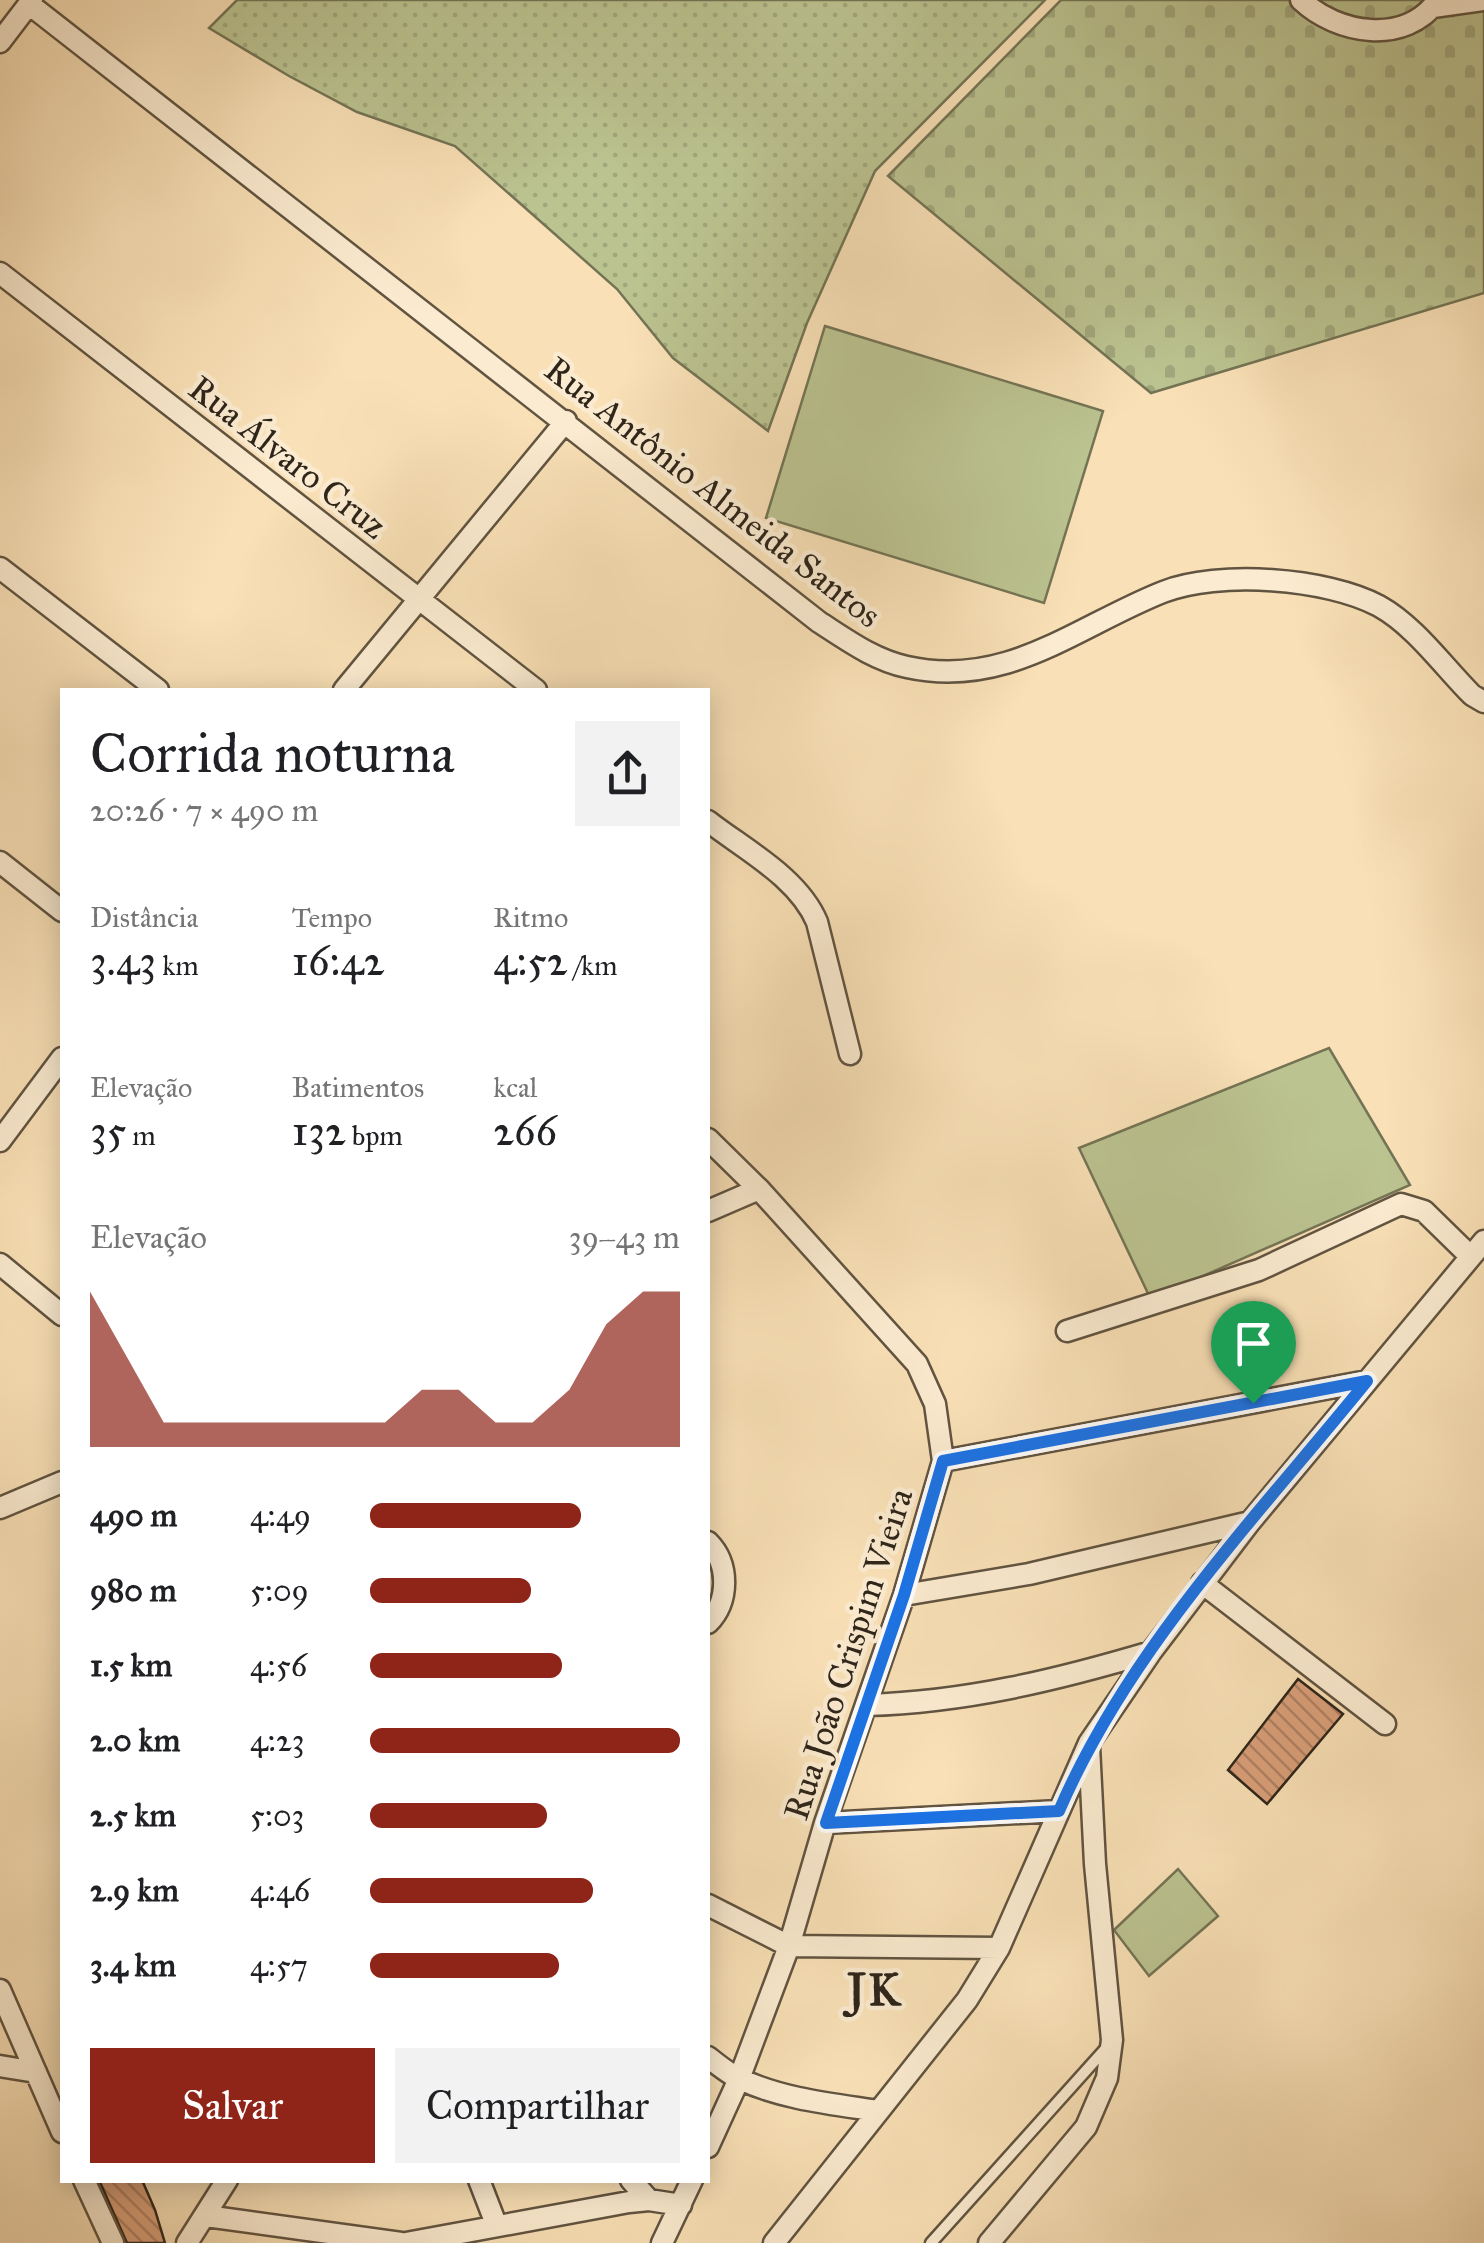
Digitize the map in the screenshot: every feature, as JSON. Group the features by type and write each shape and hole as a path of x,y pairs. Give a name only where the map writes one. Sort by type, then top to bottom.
{"street":[{"path":"1301,0 1332,23 1367,31 1402,26 1435,3 1484,0"},
{"path":"0,42 31,2"},
{"name":"Rua Antônio Almeida Santos","path":"31,2 820,622 868,654 907,667 955,671 1004,665 1048,649 1166,591 1212,582 1292,580 1379,606 1412,633 1472,696 1484,702"},
{"name":"Rua Álvaro Cruz","path":"0,273 533,688"},
{"path":"346,688 566,421"},
{"path":"0,568 155,688"},
{"path":"710,823 794,887 810,904 850,1054"},
{"path":"0,862 60,909"},
{"path":"0,1141 6,1118 60,1060"},
{"path":"710,1141 759,1189 917,1364 935,1404 943,1461 1367,1381"},
{"path":"710,1209 759,1189"},
{"path":"774,2243 967,2000 999,1948 1089,1744 1151,1652 1250,1522 1477,1249 1424,1210 1401,1204 1258,1270 1067,1331"},
{"path":"0,1264 60,1313"},
{"name":"Rua João Crispim Vieira","path":"710,2143 739,2079 789,1946 826,1823 904,1595 943,1461"},
{"path":"0,1508 60,1483"},
{"path":"904,1595 1030,1574 1250,1522"},
{"path":"710,1544 724,1572 724,1594 710,1622"},
{"path":"1202,1582 1385,1724"},
{"path":"867,1705 921,1703 1008,1690 1151,1652"},
{"path":"988,2243 1086,2126 1107,2078 1112,2040 1089,1744"},
{"path":"826,1823 1059,1811"},
{"path":"710,1906 789,1946 999,1948"},
{"path":"0,1990 60,2127"},
{"path":"710,2059 739,2079 801,2098 878,2112"},
{"path":"0,2066 36,2072"},
{"path":"85,2183 113,2243"},
{"path":"187,2243 225,2183"},
{"path":"481,2183 496,2224"},
{"path":"634,2183 649,2200"},
{"path":"662,2243 691,2183"},
{"path":"206,2216 404,2243 649,2200 681,2205"}],"lane":[{"path":"932,2243 1112,2040"}],"green space":[{"path":"237,0 1045,0 875,171 807,323 768,431 673,358 617,289 455,146 357,112 209,28"},
{"path":"1061,0 1484,0 1484,293 1151,393 888,176"},
{"path":"825,326 1103,411 1044,603 766,518"},
{"path":"1329,1048 1410,1185 1187,1283 1153,1304 1079,1148"},
{"path":"1178,1869 1218,1916 1149,1976 1114,1930"}],"building":[{"path":"1298,1679 1343,1714 1267,1804 1228,1770"},
{"path":"100,2183 143,2183 165,2243 127,2243"}],"district":[{"name":"JK","path":"875,1989"}],"route":[{"path":"1367,1381 1202,1582 1151,1652 1089,1744 1059,1811 826,1823 904,1595 943,1461 1253,1403 1367,1381"}]}
